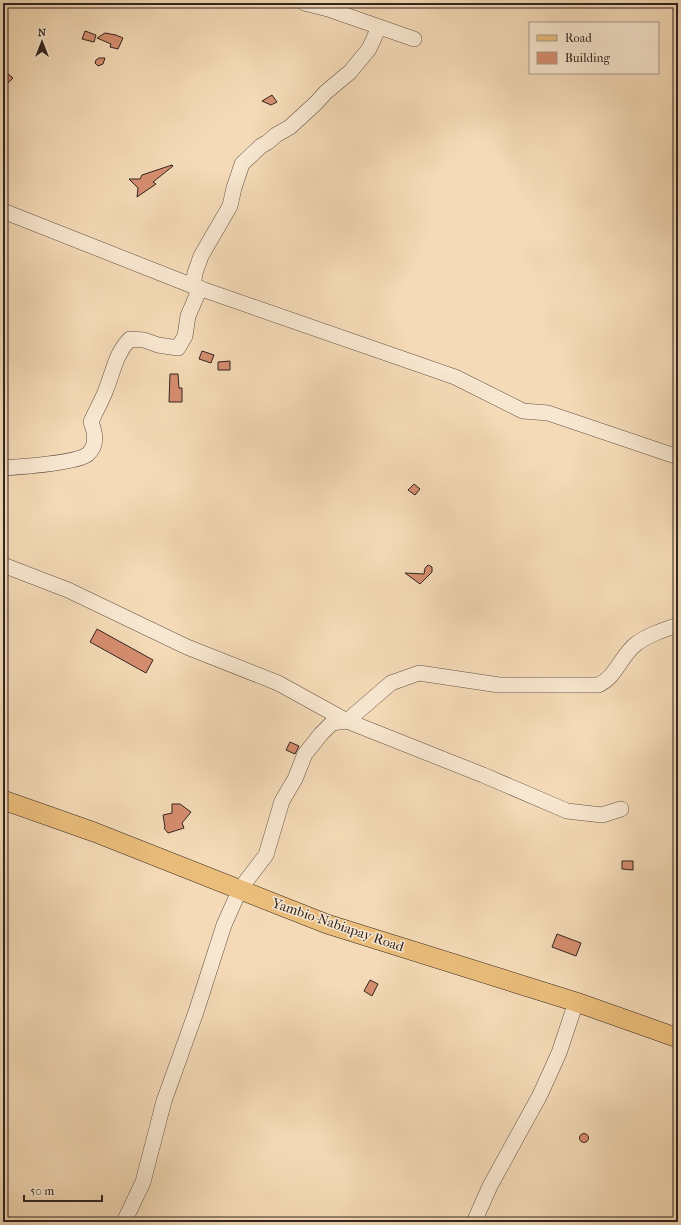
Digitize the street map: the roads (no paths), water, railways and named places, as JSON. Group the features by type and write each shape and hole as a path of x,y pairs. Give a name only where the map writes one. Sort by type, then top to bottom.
{"main road":[{"name":"Yambio-Nabiapay Road","path":"3,800 94,832 327,924 576,1002 678,1038"}],"street":[{"path":"304,3 328,9 414,39"},
{"path":"3,468 64,462 88,454 92,448 96,435 92,422 107,388 114,362 124,345 130,338 178,348 185,336 188,316 196,287 195,274 201,256 230,206 242,164 261,146 290,127 326,92 350,72 368,50 379,27"},
{"path":"3,211 196,287 455,377 523,411 548,413 678,457"},
{"path":"3,565 68,590 187,647 278,683 347,721 483,775 566,811 602,815 621,809"},
{"path":"124,1222 142,1182 164,1101 196,1012 224,925 240,890 266,855 282,801 295,779 305,754 321,734 332,723 347,721 391,683 419,673 499,685 598,685 606,682 634,645 653,634 678,625"},
{"path":"474,1222 490,1186 540,1095 559,1053 576,1002"}]}
